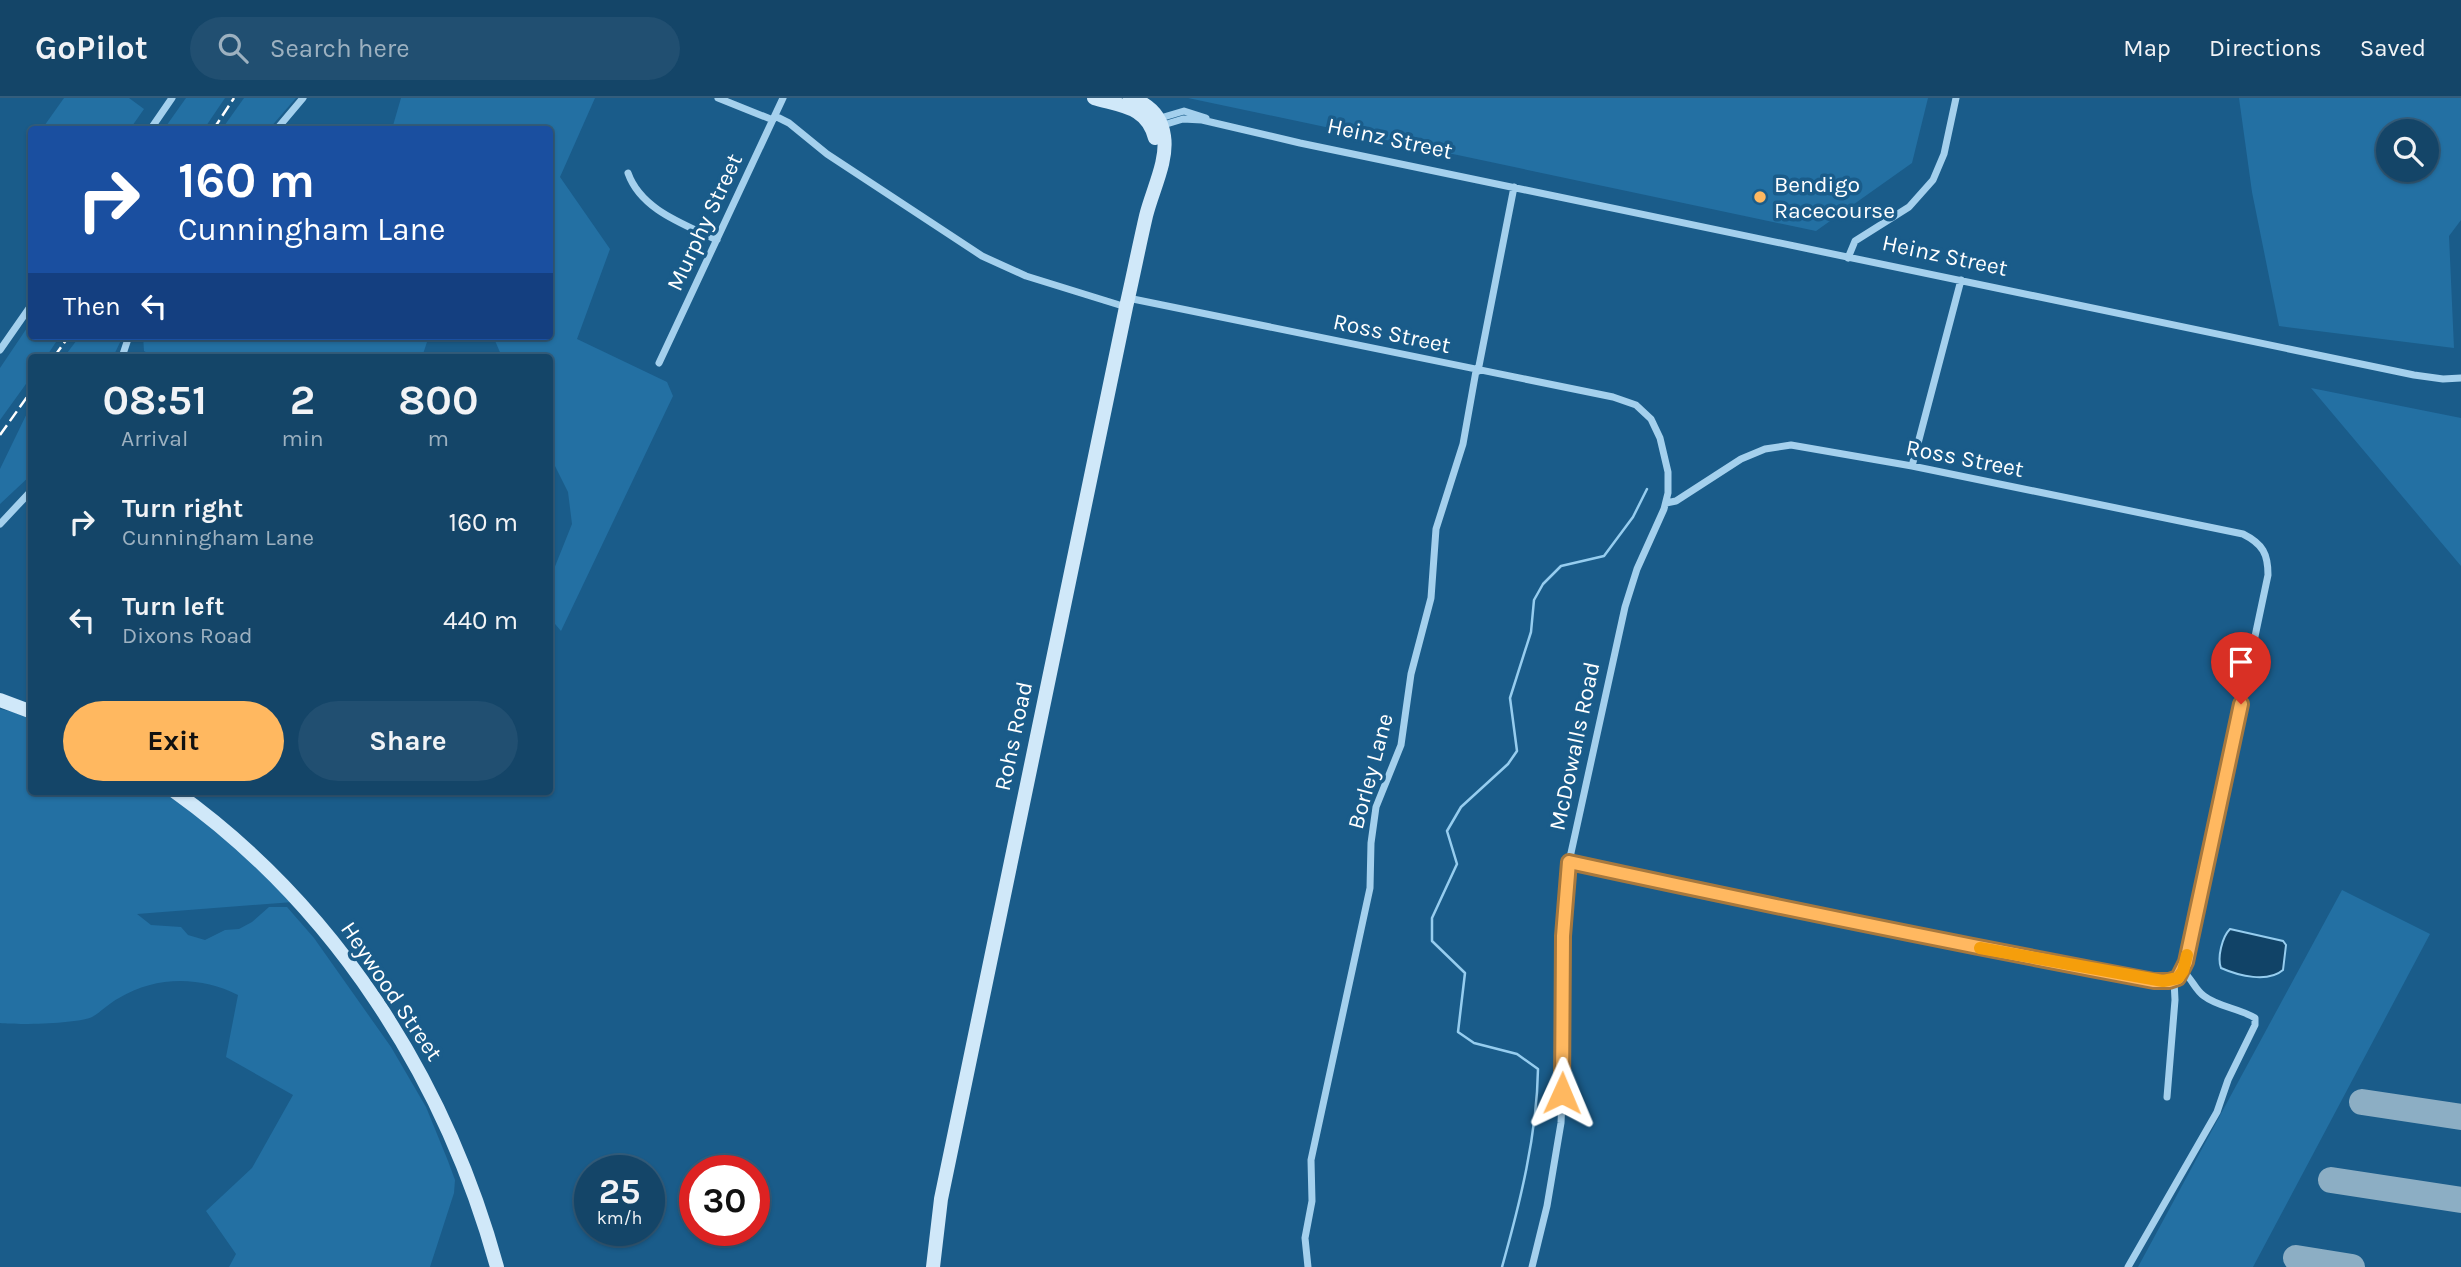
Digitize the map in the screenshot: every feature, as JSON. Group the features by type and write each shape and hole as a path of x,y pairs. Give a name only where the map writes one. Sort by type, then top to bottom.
{"street":[{"path":"153,126 169,101 159,98"},
{"path":"279,126 303,98"},
{"name":"Ross Street","path":"718,98 789,123 827,154 982,256 1026,276 1127,303 1613,397 1636,405 1646,412"},
{"name":"Murphy Street","path":"659,363 783,98"},
{"path":"1094,98 1136,109 1156,123"},
{"path":"1130,98 1147,105 1156,123"},
{"path":"1848,258 1855,241 1909,206 1933,180 1944,154 1956,98"},
{"name":"Heinz Street","path":"1156,123 1194,119 1216,122 1278,138 2414,375 2443,379 2461,378"},
{"name":"Rohs Road","path":"933,1267 941,1199 970,1055 1127,303 1164,149 1156,123"},
{"path":"628,173 634,187 657,209 718,240"},
{"name":"Borley Lane","path":"1308,1267 1305,1238 1312,1201 1311,1160 1370,888 1371,844 1376,807 1401,745 1411,674 1430,598 1436,529 1463,444 1514,187"},
{"path":"1912,466 1961,280"},
{"path":"0,350 28,310"},
{"name":"McDowalls Road","path":"1532,1267 1547,1206 1561,1123 1563,936 1569,862 1625,607 1637,569 1666,503 1669,485 1666,459 1657,427 1646,412"},
{"name":"Ross Street","path":"1666,503 1676,501 1741,459 1778,446 1805,446 2244,534 2264,548 2268,559 2268,575 2178,976"},
{"path":"0,524 28,494"},
{"path":"0,700 28,710"},
{"name":"Heywood Street","path":"179,795 232,836 288,890 333,941 377,1000 423,1077 446,1124 476,1198 497,1267"},
{"path":"1569,862 1898,932 2154,981 2178,976 2194,981 2197,990 2206,998 2243,1010 2255,1018 2255,1025 2228,1080 2217,1111 2128,1267"},
{"path":"2166,1097 2178,976"}],"shaded area":[{"path":"64,98 129,98 144,109 132,126 44,126"},
{"path":"186,98 225,98 206,126 166,126"},
{"path":"244,98 296,98 272,126 224,126"},
{"path":"401,98 595,98 560,177 610,249 577,339 667,382 673,396 561,631 553,622 553,572 572,524 568,492 553,462 553,354 501,354 495,340 553,340 553,126 393,126"},
{"name":"Bendigo Racecourse","path":"1188,98 1928,98 1912,163 1816,231"},
{"path":"2239,98 2461,98 2461,220 2449,236 2454,348 2279,326 2252,192"},
{"path":"28,326 28,340 57,340 48,354 28,354 28,381 0,420 0,368"},
{"path":"77,340 121,340 114,354 66,354"},
{"path":"143,340 428,340 423,354 149,354 144,351"},
{"path":"2311,388 2461,418 2461,566"},
{"path":"28,411 28,478 0,504 0,469"},
{"path":"0,709 28,715 28,795 181,795 293,902 137,914 151,925 181,927 188,935 205,940 225,930 239,929 269,907 287,907 314,938 391,1047 426,1107 455,1180 454,1193 430,1267 229,1267 236,1254 206,1211 252,1168 293,1095 226,1057 238,995 209,984 163,982 133,991 92,1017 47,1023 0,1023"},
{"path":"2342,890 2430,934 2253,1267 2138,1267"},
{"path":"2230,929 2283,941 2286,945 2283,970 2262,977 2245,976 2221,968 2221,948"}],"waterway":[{"path":"1502,1267 1531,1144 1538,1069 1517,1054 1474,1043 1458,1032 1465,973 1432,941 1432,918 1457,864 1447,831 1461,807 1508,764 1517,751 1510,698 1531,632 1534,600 1543,584 1561,566 1604,556 1633,517 1647,489"}],"taxiway":[{"path":"2362,1102 2461,1117"},
{"path":"2331,1180 2461,1200"},
{"path":"2296,1258 2352,1267"}],"railway":[{"path":"216,126 234,98"},
{"path":"56,354 66,340"},
{"path":"0,435 28,396"}],"slow traffic":[{"path":"1980,948 2154,981 2178,978 2183,971 2187,955"}],"place":[{"name":"Bendigo Racecourse","path":"1760,197"}],"route":[{"path":"1562,1093 1563,936 1569,862 1884,930 2154,981 2178,978 2186,962 2241,704"}]}
